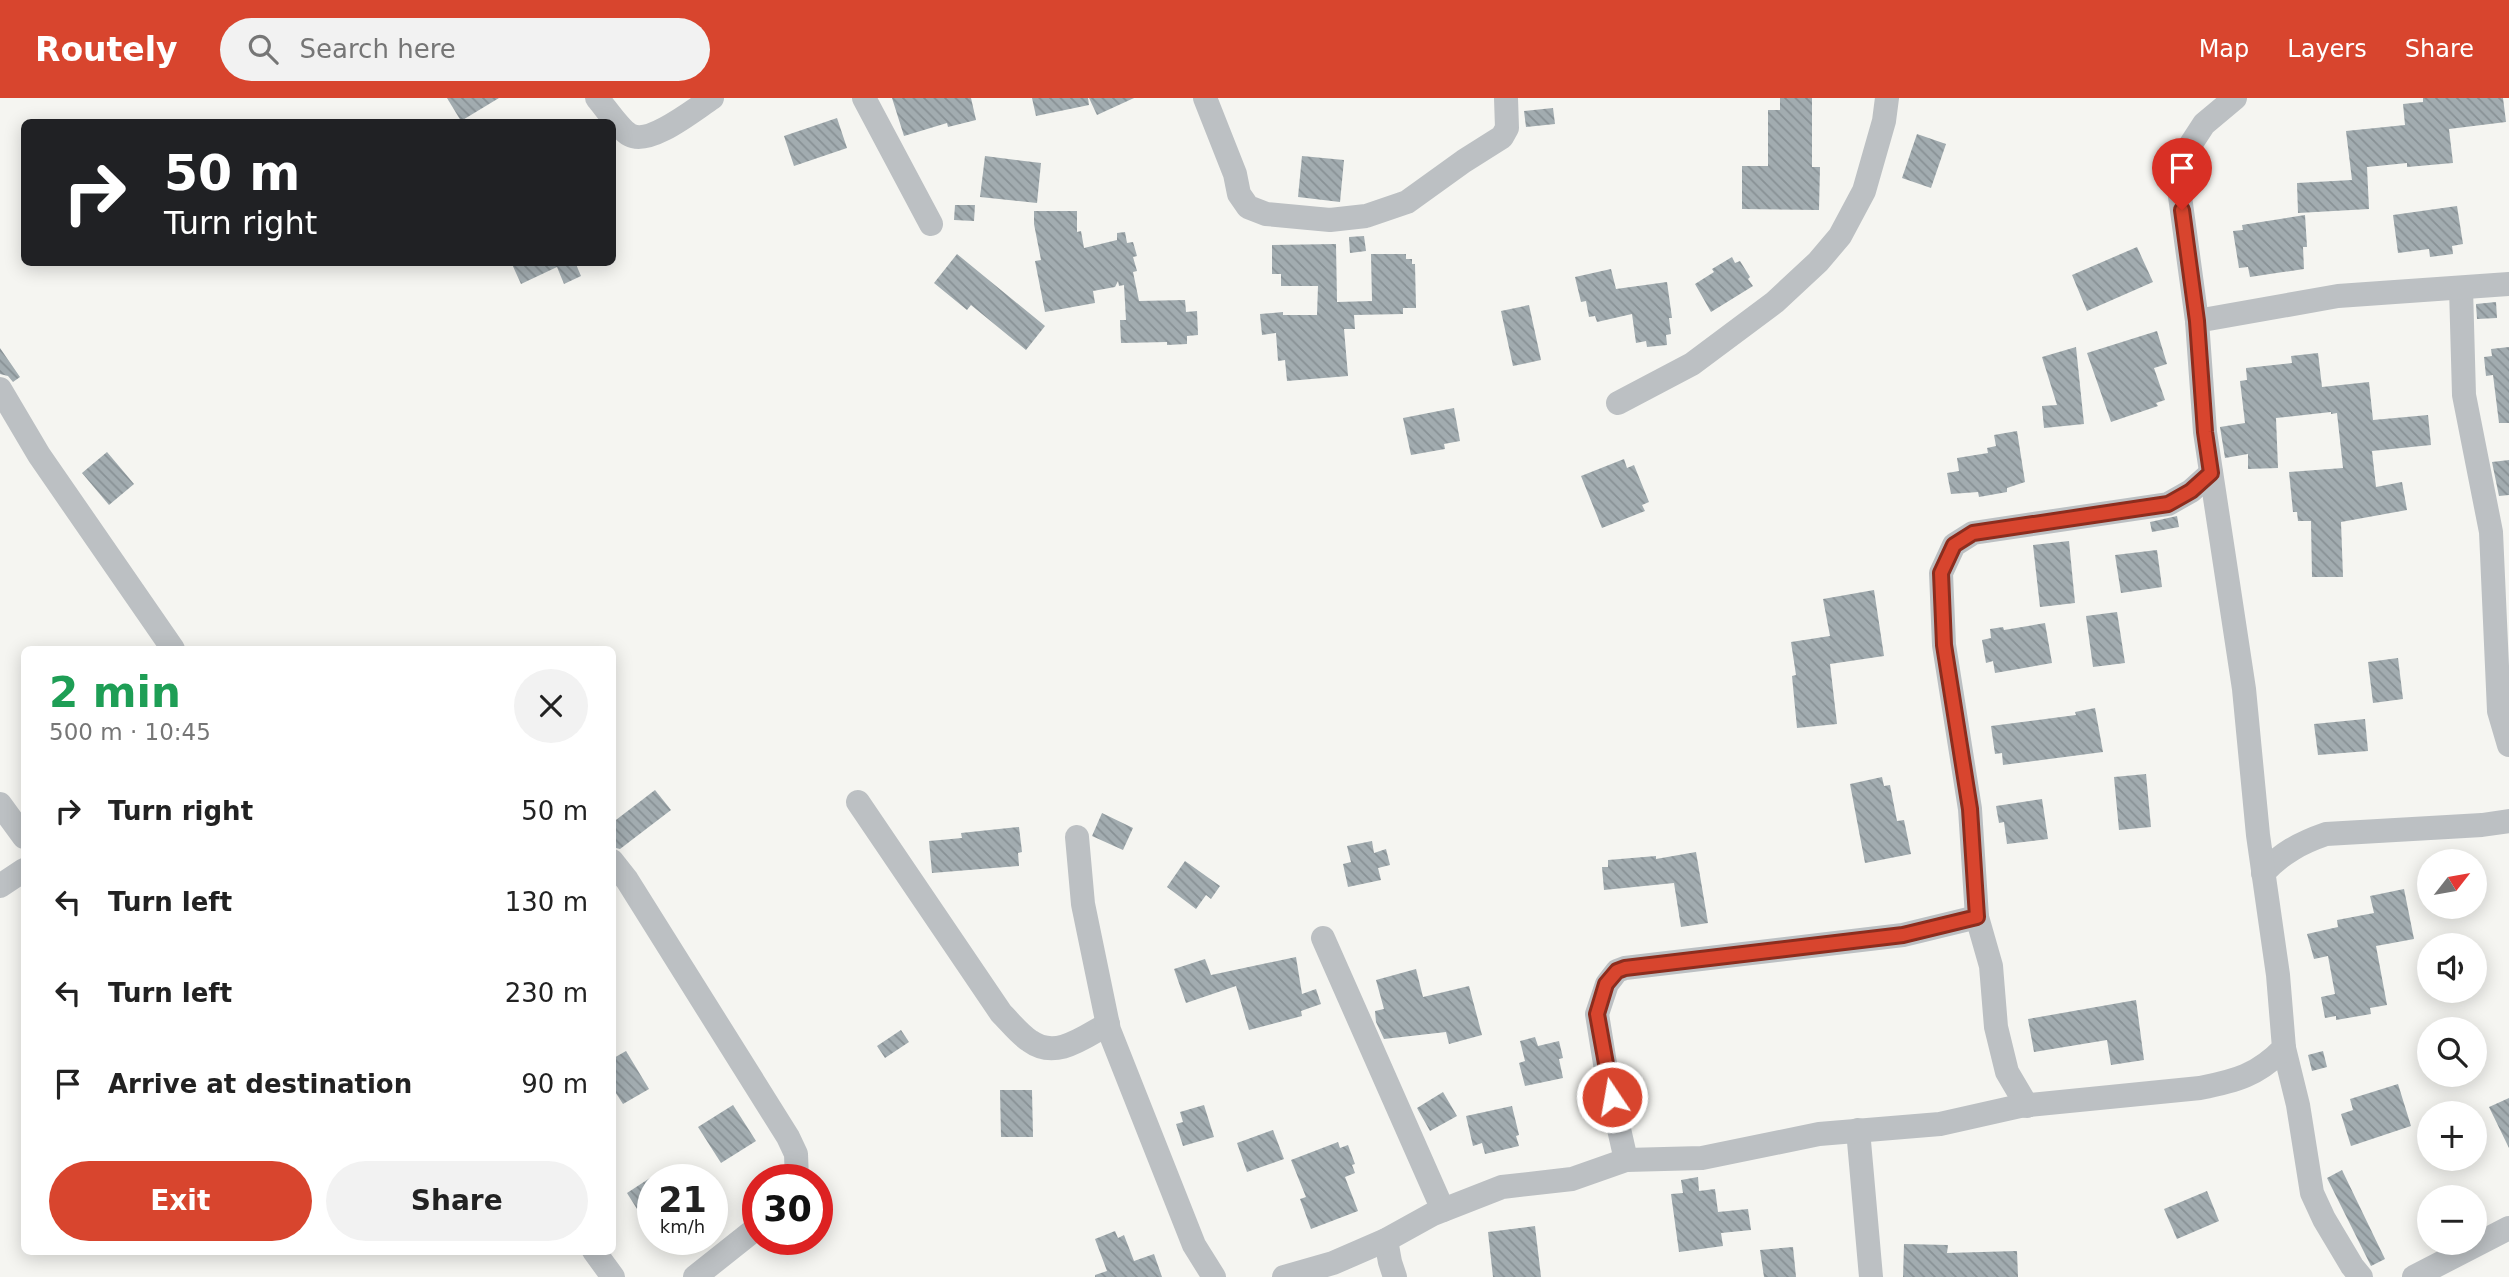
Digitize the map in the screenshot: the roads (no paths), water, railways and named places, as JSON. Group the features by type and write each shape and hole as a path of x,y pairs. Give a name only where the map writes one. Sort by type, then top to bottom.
{"street":[{"path":"597,98 615,119"},
{"path":"616,120 629,135 642,139 661,131 712,98"},
{"path":"864,98 931,224"},
{"path":"1206,98 1235,174 1239,194 1248,207 1266,214 1330,220 1366,216 1407,202 1502,137 1507,128 1506,98"},
{"path":"1618,404 1692,364 1774,302 1818,262 1840,236 1864,191 1888,98"},
{"path":"2235,98 2204,124 2176,167 2197,321 2205,432 2244,689 2263,873 2278,975 2284,1048 2298,1105 2312,1193 2324,1219 2361,1277"},
{"path":"2197,321 2338,296 2509,284"},
{"path":"2461,288 2464,395 2500,532 2499,712 2509,745"},
{"path":"0,388 39,455 171,646"},
{"path":"2027,1106 2007,1072 1994,1019 1991,966 1977,917 1970,809 1944,645 1941,573 1954,545 1973,533 2168,504 2191,491 2211,473"},
{"path":"858,802 1001,1013 1031,1042 1046,1048 1066,1047 1108,1024"},
{"path":"0,804 21,833"},
{"path":"2263,873 2287,851 2304,841 2326,834 2509,821"},
{"path":"1077,837 1083,904 1108,1024 1195,1245 1214,1277"},
{"path":"616,866 788,1137 796,1154 796,1164"},
{"path":"0,886 21,872"},
{"path":"1626,1160 1607,1076 1597,1014 1606,984 1617,971 1804,945 1903,935 1977,917"},
{"path":"1323,938 1443,1210"},
{"path":"1284,1277 1333,1263 1386,1240 1443,1210 1502,1188 1572,1179 1626,1160 1702,1158 1819,1134 1940,1124 2027,1106 2200,1088 2253,1074 2271,1062 2284,1048"},
{"path":"1858,1130 1871,1277"},
{"path":"2414,1277 2509,1228"},
{"path":"695,1277 742,1240"},
{"path":"1386,1240 1395,1277"},
{"path":"597,1255 613,1277"}]}
